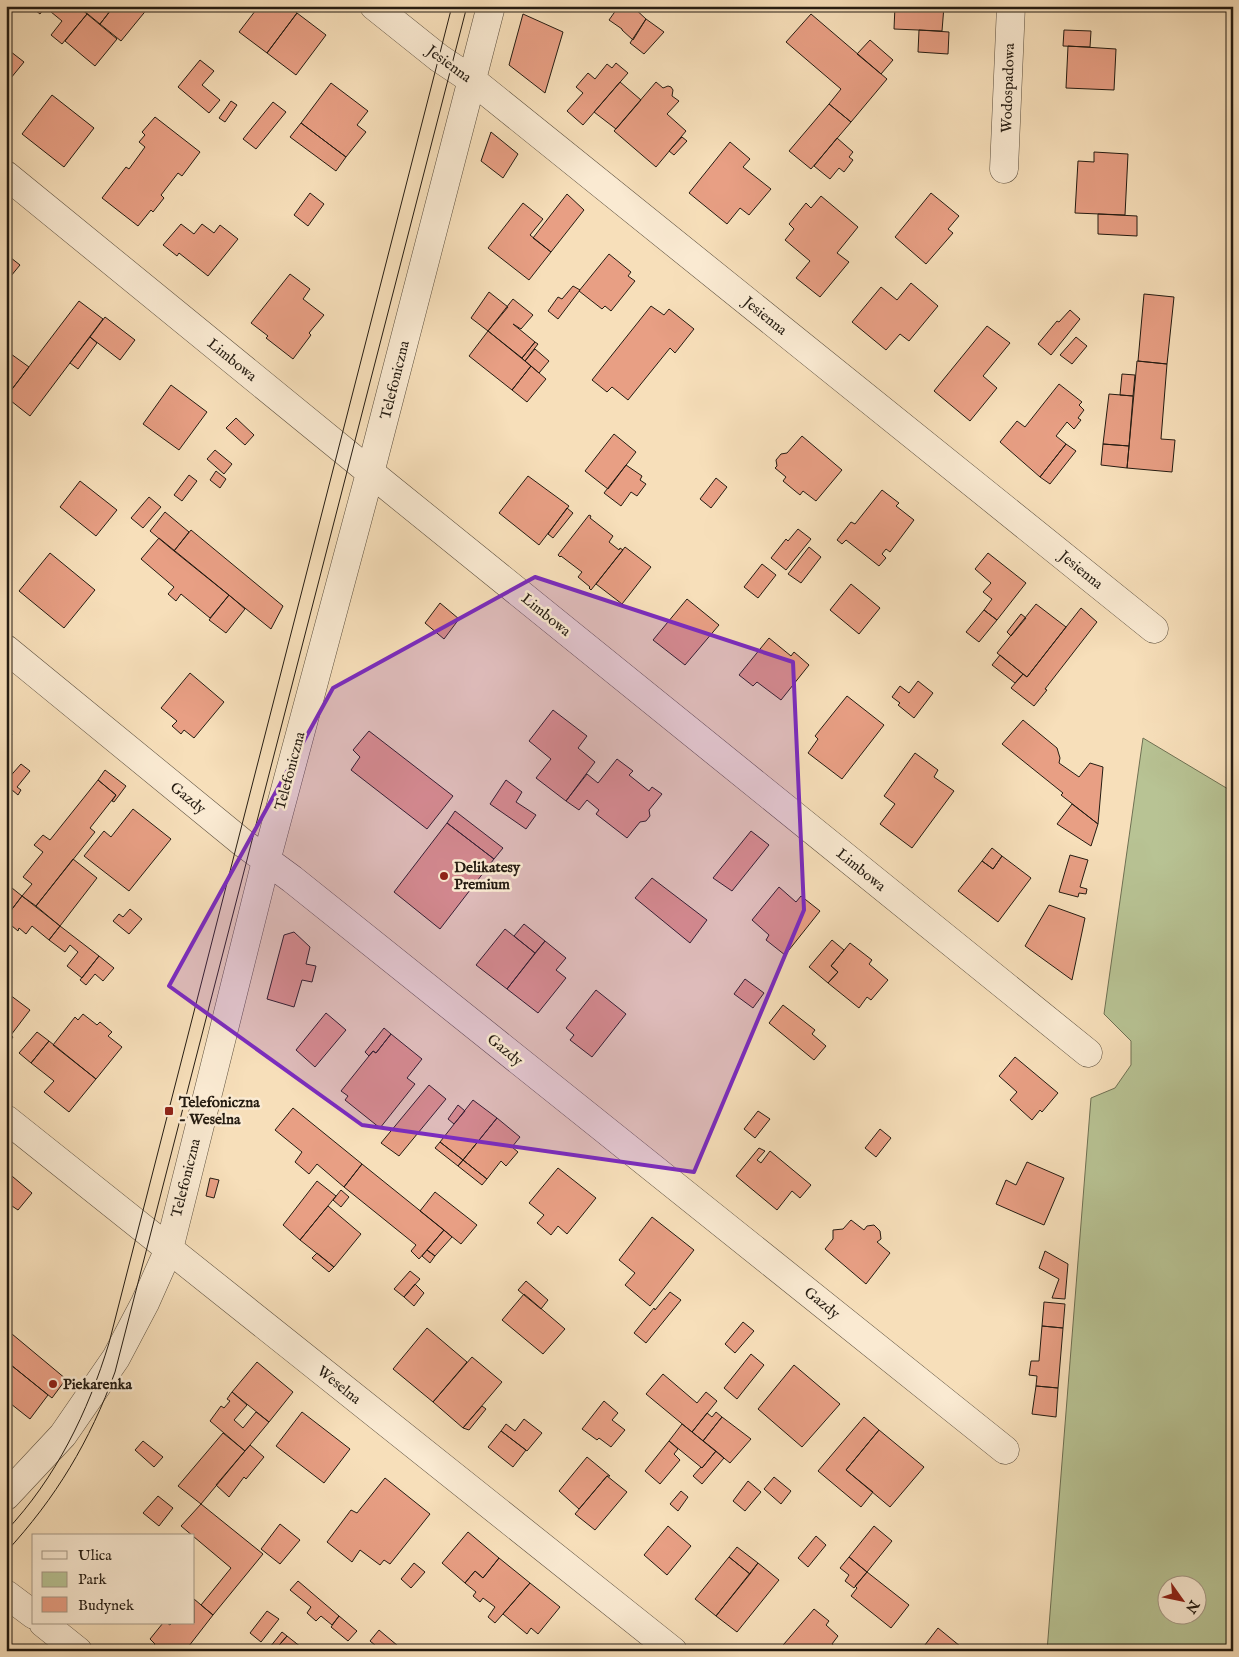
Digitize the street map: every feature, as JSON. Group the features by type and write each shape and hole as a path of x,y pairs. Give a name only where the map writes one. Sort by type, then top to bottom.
{"street":[{"name":"Jesienna","path":"374,6 439,58 472,80 1154,630"},
{"name":"Telefoniczna","path":"6,1496 63,1435 116,1358 145,1303 168,1249 266,861 370,473 491,6"},
{"name":"Wodospadowa","path":"1004,169 1011,6"},
{"name":"Limbowa","path":"6,175 370,473 1088,1053"},
{"name":"Gazdy","path":"6,650 266,861 1005,1450"},
{"name":"Weselna","path":"6,1120 673,1651"},
{"path":"6,1594 32,1614"},
{"path":"45,1624 78,1651"}],"highlighted area":[{"path":"535,577 793,662 804,910 694,1172 362,1125 169,986 333,688"}],"green space":[{"path":"1143,738 1233,792 1233,1651 1047,1651 1091,1098 1115,1088 1131,1065 1131,1041 1104,1014"}],"building":[{"path":"30,6 78,6 87,14 62,44 51,35 62,21 45,7 40,14"},
{"path":"78,6 114,6 100,24"},
{"path":"114,6 145,6 148,8 121,41 100,24"},
{"path":"259,6 289,6 297,13 267,53 239,32"},
{"path":"619,6 632,6 646,19 633,40 609,20"},
{"path":"895,6 944,6 942,31 894,29"},
{"path":"297,13 326,35 296,75 267,53"},
{"path":"87,14 117,39 95,66 65,41"},
{"path":"523,14 563,32 545,93 509,65"},
{"path":"811,14 887,79 851,122 829,104 841,89 786,42"},
{"path":"646,19 664,32 644,54 630,43"},
{"path":"919,30 949,32 948,54 918,52"},
{"path":"1064,30 1091,31 1090,47 1063,46"},
{"path":"870,40 893,60 881,74 857,54"},
{"path":"1068,46 1116,49 1114,90 1066,88"},
{"path":"6,48 24,62 6,84"},
{"path":"200,60 214,71 202,85 220,100 209,113 178,87"},
{"path":"616,63 628,73 583,125 567,111 583,93 576,87 588,73 595,79 607,64 612,68"},
{"path":"620,82 641,100 616,129 594,112"},
{"path":"656,82 663,88 668,86 673,90 672,96 679,101 667,114 686,131 656,167 614,131"},
{"path":"331,83 368,111 357,125 366,132 346,157 301,123"},
{"path":"52,95 94,128 64,167 22,134"},
{"path":"231,101 237,105 225,122 219,118"},
{"path":"273,102 286,112 256,149 243,139"},
{"path":"829,104 851,122 811,169 789,151"},
{"path":"155,117 200,152 182,176 178,173 161,195 164,198 138,226 102,198 126,167 129,169 145,147 139,142 145,135 142,132"},
{"path":"301,123 346,157 336,171 290,137"},
{"path":"491,132 518,154 503,178 481,161"},
{"path":"682,137 687,141 674,155 669,151"},
{"path":"837,138 853,152 849,157 853,160 844,172 839,168 830,179 814,166"},
{"path":"730,142 750,159 743,167 771,189 749,215 740,208 727,224 689,193"},
{"path":"1094,152 1128,154 1125,215 1075,213 1078,161 1094,162"},
{"path":"310,193 324,204 308,226 294,215"},
{"path":"931,193 959,216 948,229 953,233 926,264 895,237"},
{"path":"567,194 584,210 551,252 533,238"},
{"path":"821,196 858,227 837,253 849,262 820,297 796,278 810,261 785,240 794,229 789,224 806,203 811,208"},
{"path":"523,203 543,219 530,235 551,252 529,280 488,248"},
{"path":"1098,214 1137,216 1137,236 1098,234"},
{"path":"181,224 194,234 202,224 214,233 220,225 238,239 208,276 179,253 177,256 163,245"},
{"path":"6,254 20,265 6,282"},
{"path":"609,254 631,272 628,276 635,281 611,311 605,306 602,309 579,291"},
{"path":"290,274 310,289 303,299 324,315 309,333 311,335 293,359 266,338 268,336 251,323"},
{"path":"911,283 938,306 909,341 900,334 886,350 852,322 881,287 897,300"},
{"path":"573,286 580,290 558,319 548,311 558,297 562,299"},
{"path":"489,292 508,307 488,331 471,318"},
{"path":"1144,294 1174,297 1167,364 1138,361"},
{"path":"513,299 533,315 521,329 513,324 535,342 522,358 488,331"},
{"path":"79,301 103,319 30,416 6,397"},
{"path":"651,306 664,315 669,309 694,329 675,353 670,348 628,400 612,387 607,392 592,380"},
{"path":"1070,310 1080,319 1051,355 1038,344 1057,321 1059,322"},
{"path":"105,317 135,340 120,360 90,337"},
{"path":"987,326 1010,343 983,376 997,388 970,421 934,391"},
{"path":"488,331 531,366 512,390 469,356"},
{"path":"90,337 97,343 78,369 70,363"},
{"path":"1076,337 1087,346 1072,364 1060,355"},
{"path":"535,342 538,344 525,361 522,358"},
{"path":"535,349 549,361 539,373 525,361"},
{"path":"11,354 29,367 6,397 6,361"},
{"path":"1137,361 1167,364 1161,439 1175,440 1172,472 1127,468"},
{"path":"531,366 546,379 527,402 512,390"},
{"path":"1122,374 1135,375 1133,396 1120,395"},
{"path":"1059,384 1082,402 1079,405 1084,410 1078,418 1081,420 1074,429 1067,422 1056,436 1066,444 1040,477 1000,442 1017,421 1025,427"},
{"path":"171,385 207,412 179,450 143,424"},
{"path":"1109,394 1133,396 1129,446 1103,444"},
{"path":"6,416 11,420 6,427"},
{"path":"236,418 254,435 245,445 226,428"},
{"path":"614,434 636,452 608,489 585,471"},
{"path":"802,436 842,470 816,501 803,491 800,495 783,481 786,477 775,468 777,466 776,460 781,454 787,453"},
{"path":"1066,444 1076,451 1050,484 1040,477"},
{"path":"1103,444 1129,446 1127,468 1101,465"},
{"path":"215,450 232,464 224,474 207,459"},
{"path":"626,465 642,476 640,480 646,484 637,496 631,492 621,506 604,493"},
{"path":"216,471 226,479 220,488 210,480"},
{"path":"189,475 197,481 182,501 174,495"},
{"path":"528,476 569,506 539,545 499,513"},
{"path":"716,478 727,487 711,508 700,499"},
{"path":"80,481 117,510 96,536 60,507"},
{"path":"882,490 899,503 896,506 914,520 890,552 886,549 882,554 886,558 879,566 846,540 842,544 837,540 851,522 855,524"},
{"path":"149,497 161,507 143,528 131,518"},
{"path":"567,508 573,513 553,538 548,534"},
{"path":"165,512 189,532 174,551 150,531"},
{"path":"589,515 591,516 590,518 613,536 609,542 619,550 620,548 623,550 591,590 578,577 582,572 558,555"},
{"path":"798,529 811,539 786,570 771,558 786,539 788,541"},
{"path":"191,530 283,606 271,629 174,551"},
{"path":"159,538 229,595 210,618 181,594 176,601 168,594 174,587 141,559"},
{"path":"625,547 651,567 622,604 596,584"},
{"path":"809,547 821,557 801,583 788,574"},
{"path":"50,553 95,590 64,628 19,591"},
{"path":"988,553 1026,583 997,620 984,610 992,599 983,592 991,583 975,569"},
{"path":"762,564 776,575 758,598 744,587"},
{"path":"851,584 880,608 859,634 830,610"},
{"path":"229,595 245,609 226,633 209,620"},
{"path":"687,599 719,625 685,665 653,640"},
{"path":"440,603 459,619 444,639 425,623"},
{"path":"1036,604 1066,627 1027,677 997,653"},
{"path":"1081,608 1097,622 1034,706 1011,688 1023,674 1027,677"},
{"path":"984,610 997,620 979,642 966,632"},
{"path":"1021,614 1026,618 1011,636 1007,632"},
{"path":"769,638 791,656 794,652 809,665 781,700 757,682 753,686 739,675"},
{"path":"1000,655 1023,674 1015,683 992,665"},
{"path":"190,673 224,702 194,738 184,730 181,734 172,726 177,721 161,708"},
{"path":"918,681 933,693 914,718 898,705 900,703 892,697 900,686 909,693"},
{"path":"847,696 884,725 842,779 808,753 818,739 815,736"},
{"path":"553,710 587,736 578,748 595,762 566,801 536,778 551,759 529,741"},
{"path":"1023,720 1057,748 1060,758 1059,763 1079,777 1090,763 1103,767 1098,824 1002,744"},
{"path":"6,730 12,734 6,743"},
{"path":"369,731 453,796 427,829 351,770 360,757 353,750"},
{"path":"915,753 938,770 934,777 954,791 912,848 880,824 895,804 884,796"},
{"path":"617,759 633,771 629,775 649,791 652,787 662,794 649,810 650,816 646,821 640,822 627,838 596,814 599,810 587,800 579,810 566,801 587,774 598,783"},
{"path":"21,764 30,771 17,787 21,790 18,795 6,785 6,781"},
{"path":"105,770 126,786 114,802 112,801 116,795 98,780"},
{"path":"98,780 116,795 90,828 95,832 36,906 22,896 32,884 23,877 43,852 34,845 43,835 50,840"},
{"path":"506,780 522,792 516,802 536,815 526,829 490,804"},
{"path":"1072,804 1098,824 1091,846 1057,824"},
{"path":"133,809 171,839 129,891 84,856 104,831 111,837"},
{"path":"455,811 503,848 494,859 447,823"},
{"name":"Delikatesy Premium","path":"447,823 494,859 440,929 394,892"},
{"path":"751,831 769,845 732,891 713,878"},
{"path":"992,848 1002,856 993,869 982,861"},
{"path":"1070,855 1088,860 1080,887 1087,889 1086,894 1079,893 1078,897 1059,892"},
{"path":"1002,856 1031,878 998,922 958,891 982,861 993,869"},
{"path":"73,859 97,878 60,926 36,906"},
{"path":"652,878 707,920 690,943 635,898"},
{"path":"6,885 22,896 6,917"},
{"path":"779,887 796,902 801,896 820,911 785,955 766,940 769,935 752,920"},
{"path":"22,896 60,926 49,940 32,926 26,934 19,928 18,931 6,921 6,917"},
{"path":"1049,905 1085,918 1072,980 1025,946"},
{"path":"130,909 142,919 129,934 113,921 119,914 123,917"},
{"path":"524,924 545,941 535,953 514,936"},
{"path":"60,926 99,956 82,978 67,966 78,952 70,945 65,952 49,940"},
{"path":"505,929 535,953 507,989 476,965"},
{"path":"294,932 310,947 306,964 316,966 312,982 302,980 294,1007 267,999 284,935"},
{"path":"832,940 844,950 831,966 838,972 828,983 809,967"},
{"path":"545,941 566,958 556,970 566,978 538,1013 507,989"},
{"path":"850,943 872,960 869,964 888,980 871,1000 867,997 859,1008 828,983 838,972 831,966"},
{"path":"99,956 114,968 103,981 95,974 86,985 80,980"},
{"path":"745,979 764,993 753,1008 734,994"},
{"path":"596,990 626,1014 592,1057 570,1040 574,1035 566,1028"},
{"path":"6,992 30,1010 11,1035 13,1037 7,1045"},
{"path":"783,1005 815,1030 812,1034 826,1046 814,1060 769,1023"},
{"path":"326,1013 346,1030 315,1067 296,1050"},
{"path":"83,1014 97,1025 100,1022 112,1032 108,1036 122,1047 96,1079 53,1045 75,1017 78,1020"},
{"path":"384,1028 391,1034 376,1053 373,1051 369,1056 365,1052"},
{"path":"37,1032 49,1041 31,1063 19,1053"},
{"path":"391,1034 422,1059 407,1078 415,1084 380,1128 345,1100 348,1096 341,1091 373,1051 376,1053"},
{"path":"49,1041 96,1079 69,1112 44,1092 54,1081 31,1063"},
{"path":"1015,1057 1058,1093 1042,1112 1040,1110 1032,1120 1010,1100 1017,1092 999,1076"},
{"path":"429,1085 446,1099 399,1156 381,1143"},
{"path":"473,1100 497,1118 463,1160 440,1142"},
{"path":"458,1105 465,1111 454,1124 448,1119"},
{"path":"293,1108 362,1164 344,1187 317,1164 309,1174 295,1162 302,1152 275,1130"},
{"path":"758,1111 770,1119 755,1138 744,1129"},
{"path":"497,1118 520,1137 512,1147 518,1152 506,1166 501,1161 487,1179 463,1160"},
{"path":"880,1129 891,1138 876,1157 865,1148"},
{"path":"440,1142 463,1160 458,1166 435,1148"},
{"path":"759,1148 765,1151 757,1160 761,1163 770,1151 811,1185 800,1198 792,1191 777,1210 736,1176"},
{"path":"463,1160 487,1179 482,1185 458,1166"},
{"path":"1027,1162 1064,1178 1044,1225 996,1204 1006,1180 1016,1185"},
{"path":"362,1164 444,1230 419,1259 411,1251 416,1245 344,1187"},
{"path":"558,1168 596,1198 567,1234 558,1226 551,1235 537,1223 544,1215 529,1203"},
{"path":"6,1171 32,1193 18,1210 9,1204 6,1207"},
{"path":"210,1178 219,1180 214,1198 206,1196"},
{"path":"317,1181 336,1196 300,1240 283,1225"},
{"path":"341,1190 349,1197 341,1207 333,1200"},
{"path":"435,1192 477,1225 461,1244 420,1211"},
{"path":"328,1206 361,1234 334,1267 300,1240"},
{"path":"652,1217 694,1250 650,1306 625,1285 635,1273 619,1260"},
{"path":"851,1220 864,1230 867,1226 874,1225 880,1231 881,1239 877,1242 890,1253 866,1284 825,1249 833,1239 833,1230 843,1229"},
{"path":"444,1230 452,1237 435,1256 427,1250"},
{"path":"427,1250 435,1256 430,1263 422,1256"},
{"path":"1045,1251 1068,1264 1065,1299 1052,1298 1059,1279 1039,1268"},
{"path":"317,1253 334,1267 329,1272 312,1258"},
{"path":"410,1271 420,1279 404,1297 394,1289"},
{"path":"6,1278 12,1282 6,1289"},
{"path":"526,1281 548,1300 541,1309 518,1290"},
{"path":"415,1284 424,1293 414,1306 404,1297"},
{"path":"670,1292 681,1300 646,1343 634,1333"},
{"path":"524,1294 565,1329 543,1354 502,1320"},
{"path":"1044,1302 1065,1304 1063,1328 1042,1326"},
{"path":"743,1322 754,1331 735,1353 725,1344"},
{"path":"1042,1326 1063,1328 1058,1388 1036,1386 1037,1376 1029,1375 1031,1361 1039,1361"},
{"path":"427,1328 467,1362 433,1402 393,1369"},
{"path":"6,1329 66,1379 52,1398 6,1361"},
{"path":"751,1354 764,1365 737,1399 724,1388"},
{"path":"472,1357 502,1382 463,1428 433,1402"},
{"path":"6,1361 48,1395 30,1419 6,1400"},
{"path":"257,1362 293,1392 269,1422 232,1392"},
{"path":"794,1365 840,1404 802,1447 758,1409"},
{"path":"663,1374 697,1403 706,1392 717,1401 692,1432 646,1394"},
{"path":"1036,1386 1058,1388 1056,1417 1032,1414"},
{"path":"232,1392 247,1405 234,1420 243,1428 256,1412 269,1422 245,1451 210,1421 221,1406 224,1408 230,1401 227,1399"},
{"path":"604,1401 618,1413 612,1420 625,1430 611,1447 582,1429"},
{"path":"482,1406 486,1409 469,1430 463,1428"},
{"path":"302,1412 350,1449 324,1483 276,1446"},
{"path":"716,1412 722,1417 703,1441 692,1432 707,1413 712,1417"},
{"path":"722,1417 751,1439 730,1463 703,1441"},
{"path":"864,1417 879,1430 846,1470 873,1492 861,1507 818,1471"},
{"path":"524,1419 542,1433 527,1451 501,1431 506,1424 515,1431"},
{"path":"682,1424 716,1451 702,1468 669,1441"},
{"path":"879,1430 924,1467 890,1507 846,1470"},
{"path":"501,1431 526,1450 513,1467 488,1447"},
{"path":"223,1433 245,1451 201,1504 178,1486"},
{"path":"143,1441 163,1457 154,1467 135,1450"},
{"path":"669,1441 678,1449 674,1454 680,1460 660,1484 645,1471"},
{"path":"250,1445 264,1457 246,1479 244,1477 229,1497 216,1485"},
{"path":"716,1451 724,1458 702,1484 693,1476"},
{"path":"587,1457 610,1476 607,1476 579,1509 559,1491"},
{"path":"607,1476 627,1492 595,1530 575,1514"},
{"path":"774,1477 791,1491 781,1504 764,1489"},
{"path":"385,1478 430,1514 390,1564 384,1560 380,1565 360,1550 352,1562 327,1542 351,1510 357,1513"},
{"path":"748,1481 761,1492 745,1511 733,1501"},
{"path":"681,1491 688,1497 678,1511 670,1504"},
{"path":"158,1496 173,1508 159,1526 143,1513"},
{"path":"201,1504 263,1554 213,1615 201,1605 231,1568 195,1538 195,1534 191,1534 181,1526"},
{"path":"280,1524 300,1540 280,1564 261,1549"},
{"path":"668,1526 691,1546 667,1575 644,1555"},
{"path":"874,1526 892,1541 867,1572 849,1557"},
{"path":"468,1532 499,1558 483,1578 475,1571 465,1583 442,1563"},
{"path":"816,1536 826,1545 808,1567 798,1558"},
{"path":"737,1547 758,1563 750,1574 729,1557"},
{"path":"729,1557 750,1574 716,1616 695,1599"},
{"path":"849,1557 867,1572 854,1588 845,1581 849,1575 840,1568"},
{"path":"499,1558 530,1583 495,1623 488,1617 495,1607 483,1598 480,1602 473,1596 476,1592 465,1583 475,1571 483,1578"},
{"path":"414,1563 425,1572 411,1588 401,1579"},
{"path":"758,1563 779,1580 737,1632 716,1616"},
{"path":"867,1572 909,1605 891,1628 851,1596 857,1588 855,1586"},
{"path":"298,1581 339,1616 332,1625 321,1616 316,1621 307,1613 311,1607 290,1590"},
{"path":"530,1583 560,1607 538,1634 531,1628 527,1634 503,1614"},
{"path":"195,1600 213,1615 185,1651 150,1651 155,1644 150,1639 162,1624 195,1624"},
{"path":"814,1609 829,1621 826,1625 838,1636 832,1644 840,1651 778,1651"},
{"path":"267,1611 279,1619 261,1642 250,1633"},
{"path":"339,1616 357,1631 348,1641 331,1627"},
{"path":"938,1628 966,1651 921,1650"},
{"path":"379,1630 404,1651 382,1651 370,1641"},
{"path":"282,1632 287,1636 274,1651 270,1647"},
{"path":"287,1636 306,1651 274,1651"}],"tram line":[{"path":"6,1531 40,1489 68,1443 91,1394 109,1343 452,6"},
{"path":"6,1552 41,1511 70,1468 94,1422 115,1372 467,6"}],"place":[{"name":"Delikatesy Premium","path":"444,876"},
{"name":"Telefoniczna - Weselna","path":"169,1111"},
{"name":"Piekarenka","path":"53,1384"}]}
